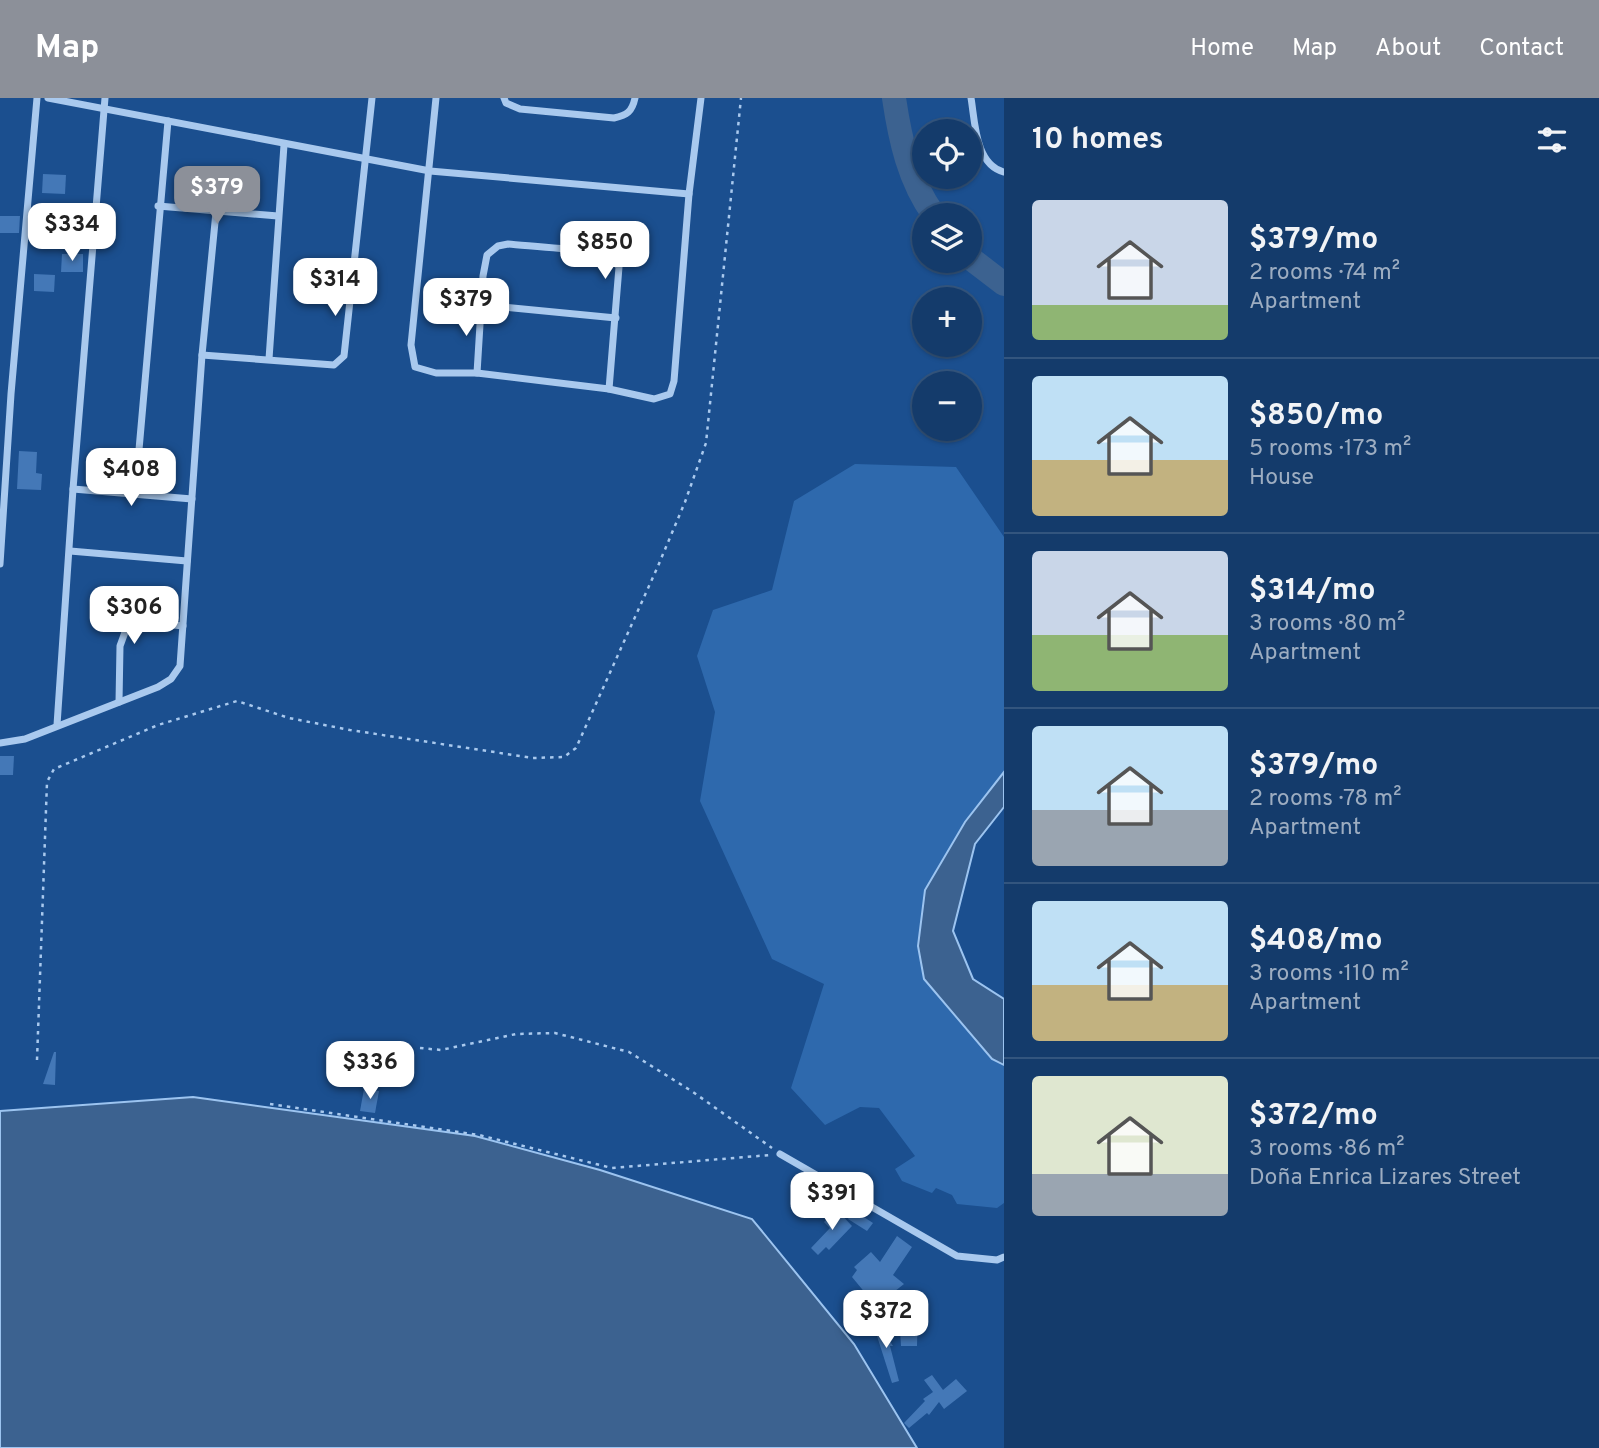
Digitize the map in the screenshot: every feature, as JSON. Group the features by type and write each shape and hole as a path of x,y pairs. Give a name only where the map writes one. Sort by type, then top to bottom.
{"street":[{"path":"0,564 3,450 11,394 37,98"},
{"path":"48,98 430,171 689,194"},
{"path":"57,725 105,98"},
{"path":"202,355 334,365 344,356 371,99 362,98"},
{"path":"436,98 411,345 412,360 419,370 436,373 477,373 609,389 654,399 670,394 677,361 689,194 701,98"},
{"path":"504,98 506,103 520,109 614,118 625,116 631,110 635,98"},
{"path":"971,98 980,148 986,159 1004,172"},
{"path":"135,495 158,206 168,121"},
{"path":"269,359 284,145"},
{"path":"158,206 278,216"},
{"path":"0,743 24,739 171,679 182,659 202,355 216,212"},
{"path":"477,373 483,275 487,255 498,246 508,244 609,257 616,262 620,274 609,389"},
{"path":"482,305 616,318"},
{"path":"0,393 11,394"},
{"path":"73,489 192,499"},
{"path":"70,551 187,561"},
{"path":"119,702 120,646 128,624 136,621 183,626"},
{"path":"780,1154 957,1256 996,1260 1004,1257"}],"path":[{"path":"37,1060 47,782 54,769 158,725 237,701 289,718 350,730 533,758 564,757 576,748 658,566 706,443 741,98"},
{"path":"420,1048 441,1051 516,1034 555,1033 629,1052 693,1092 780,1154"},
{"path":"270,1104 479,1135 612,1168 780,1154"}],"shaded area":[{"path":"855,464 956,467 1004,537 1004,772 965,823 925,890 1004,1054 1004,1203 997,1208 957,1204 952,1195 936,1188 932,1193 902,1181 895,1169 915,1156 879,1108 860,1107 825,1125 791,1088 824,984 772,959 700,801 715,712 697,656 713,610 772,590 794,501"},
{"path":"1004,772 1004,807 975,844 953,931 973,979 1004,999 1004,1065 992,1059 924,979 918,946 925,890 965,822"},
{"path":"193,1097 475,1136 600,1170 752,1219 854,1344 917,1448 0,1448 0,1111"}],"building":[{"path":"43,174 66,175 65,194 42,193"},
{"path":"0,216 20,216 19,233 0,233"},
{"path":"62,254 83,254 83,272 61,272"},
{"path":"34,274 55,275 54,292 34,291"},
{"path":"19,451 37,452 36,473 42,474 41,490 17,489"},
{"path":"0,756 14,756 13,775 0,775"},
{"path":"54,1052 55,1085 43,1084"},
{"path":"392,1061 410,1065 406,1086 389,1083"},
{"path":"364,1089 379,1091 375,1113 360,1111"},
{"path":"836,1209 852,1226 829,1250 826,1247 818,1255 811,1248 830,1228 824,1222"},
{"path":"853,1210 873,1223 867,1231 848,1219"},
{"path":"897,1236 912,1247 893,1275 904,1284 876,1306 852,1277 857,1270 854,1267 871,1252 880,1262"},
{"path":"902,1310 918,1310 917,1346 901,1346 900,1329 904,1328"},
{"path":"872,1313 893,1346 890,1346 899,1381 892,1383 870,1314"},
{"path":"932,1375 943,1390 956,1379 967,1391 944,1409 939,1402 929,1415 927,1413 909,1428 904,1423 925,1401 923,1399 933,1392 924,1380"}],"waterway":[{"path":"894,98 907,159 926,203"},
{"path":"982,267 1004,284"}]}
